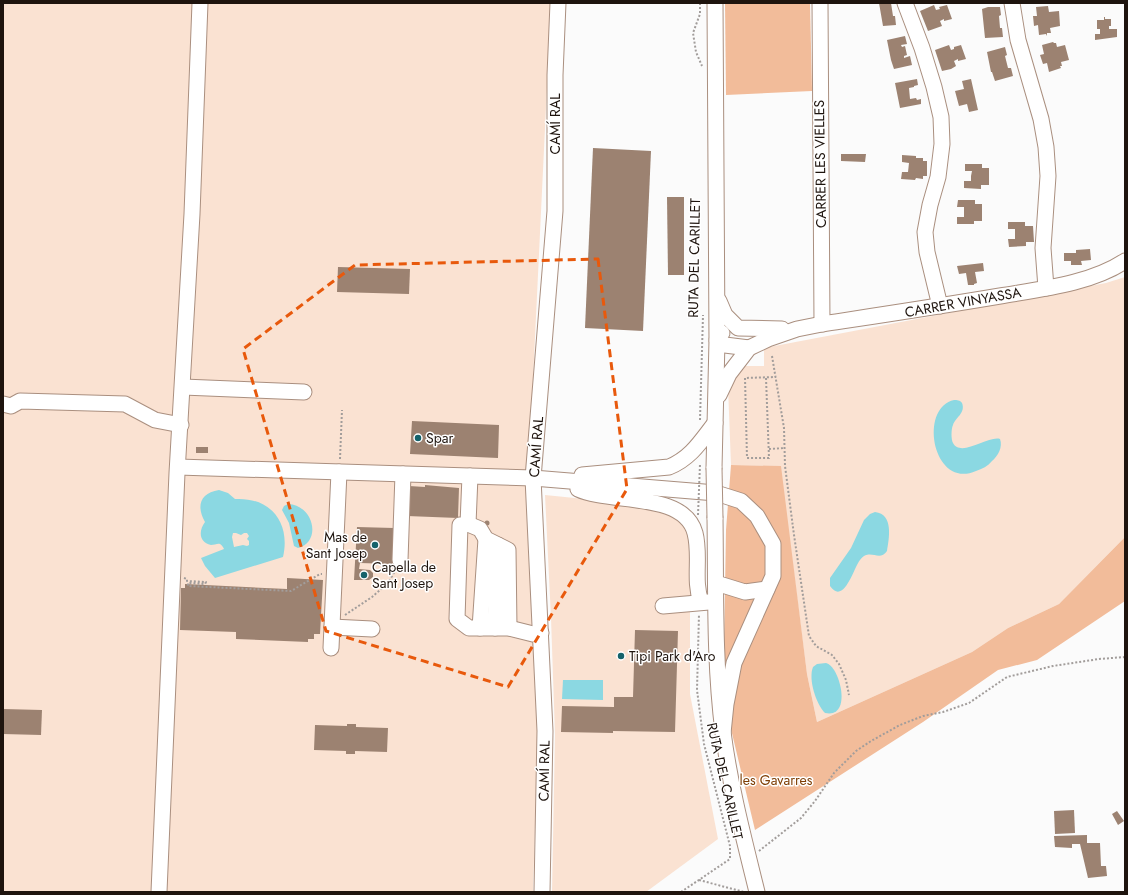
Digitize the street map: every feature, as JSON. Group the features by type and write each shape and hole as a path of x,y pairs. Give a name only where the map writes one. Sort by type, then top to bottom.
{"street":[{"path":"159,892 178,467 192,214 200,3"},
{"name":"CAMÍ RAL","path":"542,892 545,731 541,633 530,478 554,211 555,75 558,3"},
{"path":"715,3 717,297 716,401 715,423 707,466 715,518 716,602 720,701 723,733 728,763 757,892"},
{"name":"CARRER LES VIELLES","path":"820,3 822,324"},
{"path":"904,3 922,48 934,87 941,117 942,144 938,177 930,205 925,232 927,252 940,306"},
{"path":"1012,3 1018,40 1041,119 1046,147 1048,176 1043,248 1046,288"},
{"name":"CARRER VINYASSA","path":"797,329 1046,288 1088,278 1114,268 1125,261"},
{"path":"717,297 725,315 738,328"},
{"path":"717,340 723,332 738,328 797,329"},
{"path":"716,401 729,374 748,348 797,329"},
{"path":"717,340 725,345 748,348"},
{"path":"183,387 304,392"},
{"path":"3,404 10,406 20,402 125,404 155,420 181,425"},
{"path":"561,480 585,474 669,467 687,458 715,423"},
{"path":"178,467 530,478 716,493 741,501 757,516 773,544 773,576 734,663 726,704 723,733"},
{"path":"331,648 339,472"},
{"path":"400,560 403,474"},
{"path":"468,524 470,476"},
{"path":"561,480 585,492 628,498 670,507 686,516 695,531 698,546 697,591 701,602"},
{"path":"495,628 508,550 492,542 480,529 468,524 460,525 457,619 469,628 495,628 533,634 541,633"},
{"path":"492,542 495,628"},
{"path":"716,583 746,592 767,589"},
{"path":"663,606 716,602"},
{"path":"332,624 372,629"}],"path":[{"path":"700,3 700,14 693,33 696,52 702,67"},
{"name":"RUTA DEL CARILLET","path":"700,443 703,309"},
{"path":"772,356 784,428 785,466 809,636 816,646 832,655 840,664 850,695"},
{"path":"766,378 769,458 748,458 745,378 776,377"},
{"path":"339,472 342,410"},
{"path":"769,449 785,448"},
{"path":"698,515 707,466"},
{"path":"332,624 366,601 388,583 400,560"},
{"path":"187,578 187,581 206,582 206,584 188,583 188,586 291,591 320,574"},
{"name":"RUTA DEL CARILLET","path":"681,892 730,859 730,846 704,744 698,698 698,630 701,602"},
{"path":"749,859 801,818 818,797 834,773 856,751 894,728 923,716 943,712 969,703 1007,677 1053,666 1099,659 1125,657"},
{"path":"699,880 744,892"}],"highlighted area":[{"path":"598,259 627,489 508,687 326,631 243,349 355,265"}],"shaded area":[{"path":"3,3 551,3 532,400 526,493 538,724 533,892 3,892"},
{"path":"1125,277 1125,537 1059,604 1008,628 972,652 817,722 807,674 780,466 731,465 728,387 742,366 764,366 764,348 1106,283"},
{"name":"Tipi Park d'Aro","path":"545,495 654,506 680,519 694,539 694,584 690,611 690,694 718,839 646,892 552,892 555,735"}],"green space":[{"path":"725,3 810,3 812,91 726,95"},
{"name":"les Gavarres","path":"731,465 781,466 807,674 817,722 972,652 1008,628 1059,604 1125,537 1125,601 1037,660 998,670 923,722 755,830 731,729 724,650 726,530"}],"water":[{"path":"954,400 960,401 963,407 963,410 954,422 952,429 952,442 957,447 968,447 995,439 1000,439 1001,442 996,457 987,466 976,471 961,474 949,469 941,459 935,446 934,431 936,417 943,406"},
{"path":"219,490 228,493 235,499 247,499 268,507 281,523 284,533 285,544 283,557 215,578 205,566 201,558 224,549 220,544 211,545 207,543 202,539 201,535 205,522 200,506 204,497","holes":["233,533 241,535 247,533 249,536 247,539 249,541 249,545 234,547 232,537"]},
{"path":"288,504 297,506 304,510 312,524 310,539 306,544 298,548 294,546 289,523 282,510 284,506"},
{"path":"875,512 885,517 888,522 889,540 887,551 881,556 864,556 860,560 844,588 840,591 835,591 830,586 830,578 851,548 864,520 870,514"},
{"path":"826,663 831,666 836,673 841,691 839,708 834,713 825,713 816,698 812,684 813,667 817,664"},
{"path":"563,680 603,680 603,700 562,699"}],"building":[{"path":"879,3 891,3 896,25 883,26"},
{"path":"934,5 936,10 940,9 939,7 947,5 952,19 944,21 944,19 940,21 942,26 928,31 920,11"},
{"path":"1048,6 1049,12 1059,11 1060,26 1050,28 1051,33 1047,33 1047,36 1046,34 1039,35 1038,25 1034,26 1033,16 1037,16 1036,7"},
{"path":"988,7 1000,7 1000,28 1002,28 1003,37 985,38 982,9"},
{"path":"1104,17 1105,19 1111,19 1111,26 1109,26 1109,29 1117,29 1117,37 1095,40 1095,34 1100,34 1100,29 1097,29 1097,20 1104,20"},
{"path":"905,36 907,44 901,45 902,47 905,46 907,55 904,56 904,58 910,56 912,65 894,69 887,40"},
{"path":"1053,42 1056,43 1057,47 1065,45 1069,60 1061,62 1061,68 1049,72 1047,63 1043,64 1040,55 1044,54 1042,45"},
{"path":"949,45 951,50 954,49 954,47 961,45 966,59 958,61 958,59 954,61 956,66 942,71 935,50"},
{"path":"1005,47 1007,55 1005,56 1008,68 1011,68 1013,76 995,81 991,72 987,52"},
{"path":"917,79 918,85 909,88 910,99 921,99 921,104 900,108 895,83"},
{"path":"971,79 978,110 969,112 967,104 959,106 955,91 964,89 962,81"},
{"path":"593,148 651,151 643,331 585,328"},
{"path":"841,154 866,154 865,162 841,161"},
{"path":"902,155 916,156 916,158 923,158 923,161 927,161 927,176 923,176 923,179 916,178 915,180 901,179 902,172 908,172 909,163 902,162"},
{"path":"965,164 982,164 982,168 989,168 989,185 981,185 981,189 964,188 964,181 971,181 972,171 965,171"},
{"path":"667,197 684,197 684,275 668,275"},
{"path":"958,200 975,200 975,204 982,204 982,221 974,221 974,224 957,224 957,217 964,217 964,207 957,207"},
{"path":"1008,222 1025,222 1025,226 1033,226 1034,242 1026,242 1026,246 1009,247 1008,239 1015,239 1015,229 1008,229"},
{"path":"1090,249 1091,260 1081,261 1082,265 1071,265 1071,261 1064,261 1064,253 1076,253 1076,250"},
{"path":"983,263 984,271 975,272 977,283 974,285 968,285 966,273 959,274 957,266"},
{"path":"338,267 410,269 409,294 337,292"},
{"path":"412,421 499,425 498,458 410,454"},
{"path":"196,447 208,447 208,453 196,453"},
{"path":"425,485 459,488 458,518 407,516 409,486 425,487"},
{"path":"485,521 489,521 489,525 485,525"},
{"name":"Mas de Sant Josep","path":"357,527 394,528 392,564 360,563 359,569 370,570 373,573 373,577 369,580 354,580"},
{"path":"287,578 323,580 320,634 314,634 314,639 308,639 308,642 236,639 236,632 180,630 181,588 185,588 185,584 287,589"},
{"name":"Tipi Park d'Aro","path":"635,630 678,631 675,732 561,732 562,706 614,707 614,697 633,697"},
{"path":"3,709 42,710 41,735 3,734"},
{"path":"347,724 356,724 356,727 388,728 387,752 355,751 355,754 346,754 346,751 314,750 315,725 347,726"},
{"path":"1074,810 1075,833 1055,834 1054,811"},
{"path":"1117,811 1124,821 1118,825 1112,814"},
{"path":"1087,835 1087,843 1100,843 1101,866 1106,866 1107,876 1088,878 1080,844 1072,844 1072,848 1055,847 1054,836"}],"place":[{"name":"Spar","path":"418,438"},
{"name":"Mas de Sant Josep","path":"375,545"},
{"name":"Capella de Sant Josep","path":"364,575"},
{"name":"Tipi Park d'Aro","path":"621,656"}]}
